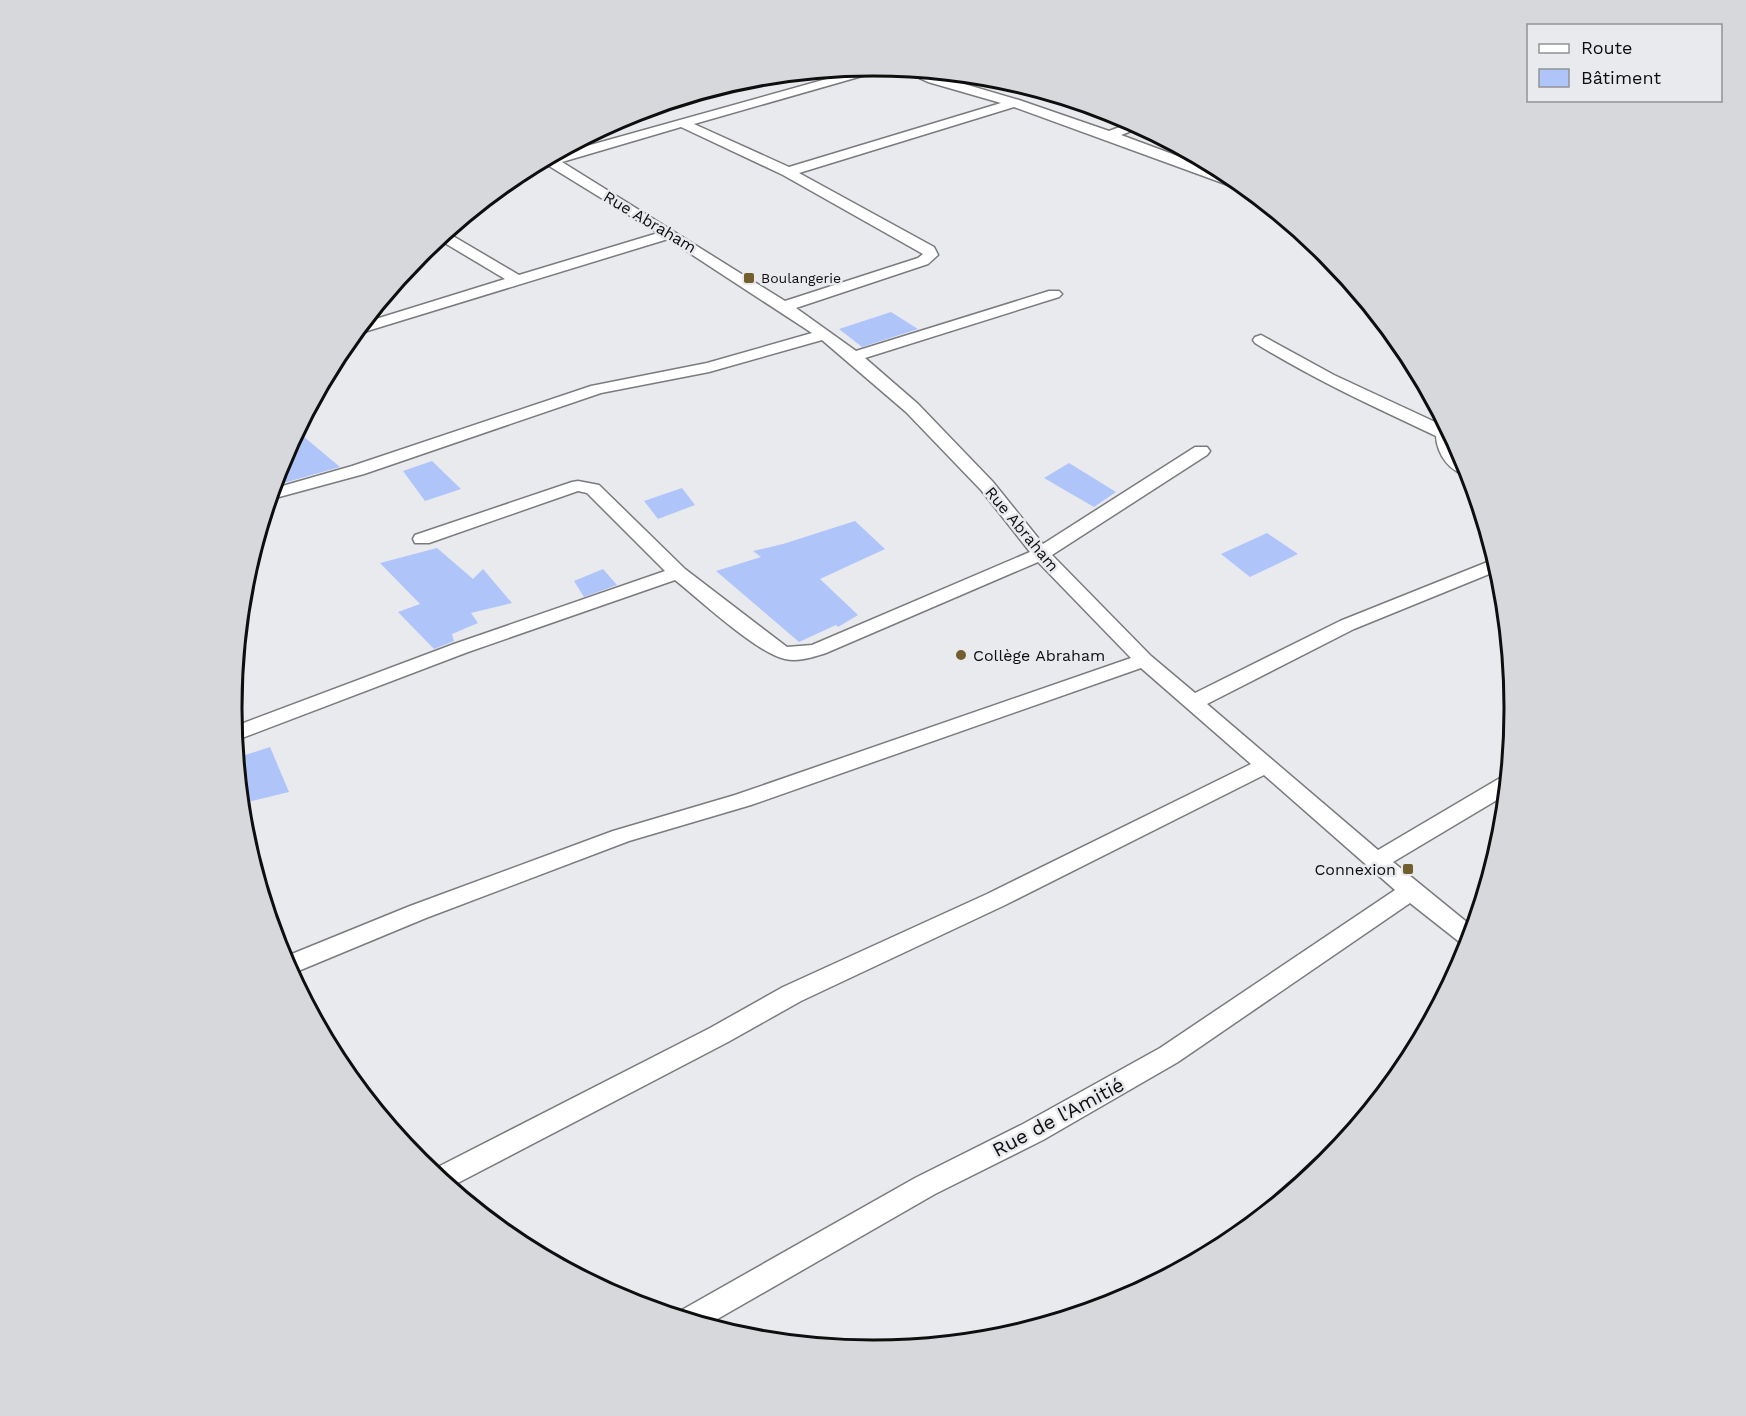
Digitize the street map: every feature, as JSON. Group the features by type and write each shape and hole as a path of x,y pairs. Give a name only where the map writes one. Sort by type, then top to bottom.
{"street":[{"path":"574,152 684,124 843,77"},
{"path":"931,80 1014,103 1111,135 1205,171"},
{"path":"788,172 1014,103"},
{"path":"684,124 788,172 930,250 931,255 923,261 783,307"},
{"path":"1111,135 1125,130"},
{"name":"Rue Abraham","path":"554,163 825,334 853,357 912,408 945,442 987,486 1041,554 1144,660 1411,891 1463,932"},
{"path":"371,325 669,234"},
{"path":"450,240 516,280"},
{"path":"853,357 1054,294"},
{"path":"280,492 358,470 597,389 709,367 825,334"},
{"path":"1261,340 1336,382 1438,427"},
{"path":"1446,444 1445,450 1453,460"},
{"path":"422,539 543,496 578,486 587,486 678,573 774,649 785,655 796,655 819,649 1041,554 1201,451"},
{"path":"1192,703 1347,625 1488,568"},
{"path":"243,731 461,648 678,573"},
{"path":"296,962 418,912 621,837 742,800 1144,660"},
{"path":"448,1175 719,1035 792,994 995,900 1265,766"},
{"path":"1377,861 1499,789"},
{"name":"Rue de l'Amitié","path":"699,1315 925,1186 1033,1132 1169,1055 1411,891"}],"building":[{"path":"891,312 918,329 862,347 839,329"},
{"path":"304,436 340,467 283,483"},
{"path":"432,461 461,489 425,501 403,471"},
{"path":"1069,463 1116,492 1094,507 1044,478"},
{"path":"682,488 695,505 658,519 644,501"},
{"path":"855,521 885,549 820,579 858,615 838,627 836,625 799,642 716,571 761,557 753,551"},
{"path":"1267,533 1298,554 1250,577 1221,554"},
{"path":"437,548 473,579 483,569 512,603 471,613 478,623 452,634 454,641 434,649 398,612 420,604 380,563"},
{"path":"603,569 617,585 584,597 574,581"},
{"path":"270,747 289,792 249,802 244,756"}],"place":[{"name":"Boulangerie","path":"749,278"},
{"name":"Collège Abraham","path":"961,655"},
{"name":"Connexion","path":"1408,869"}]}
